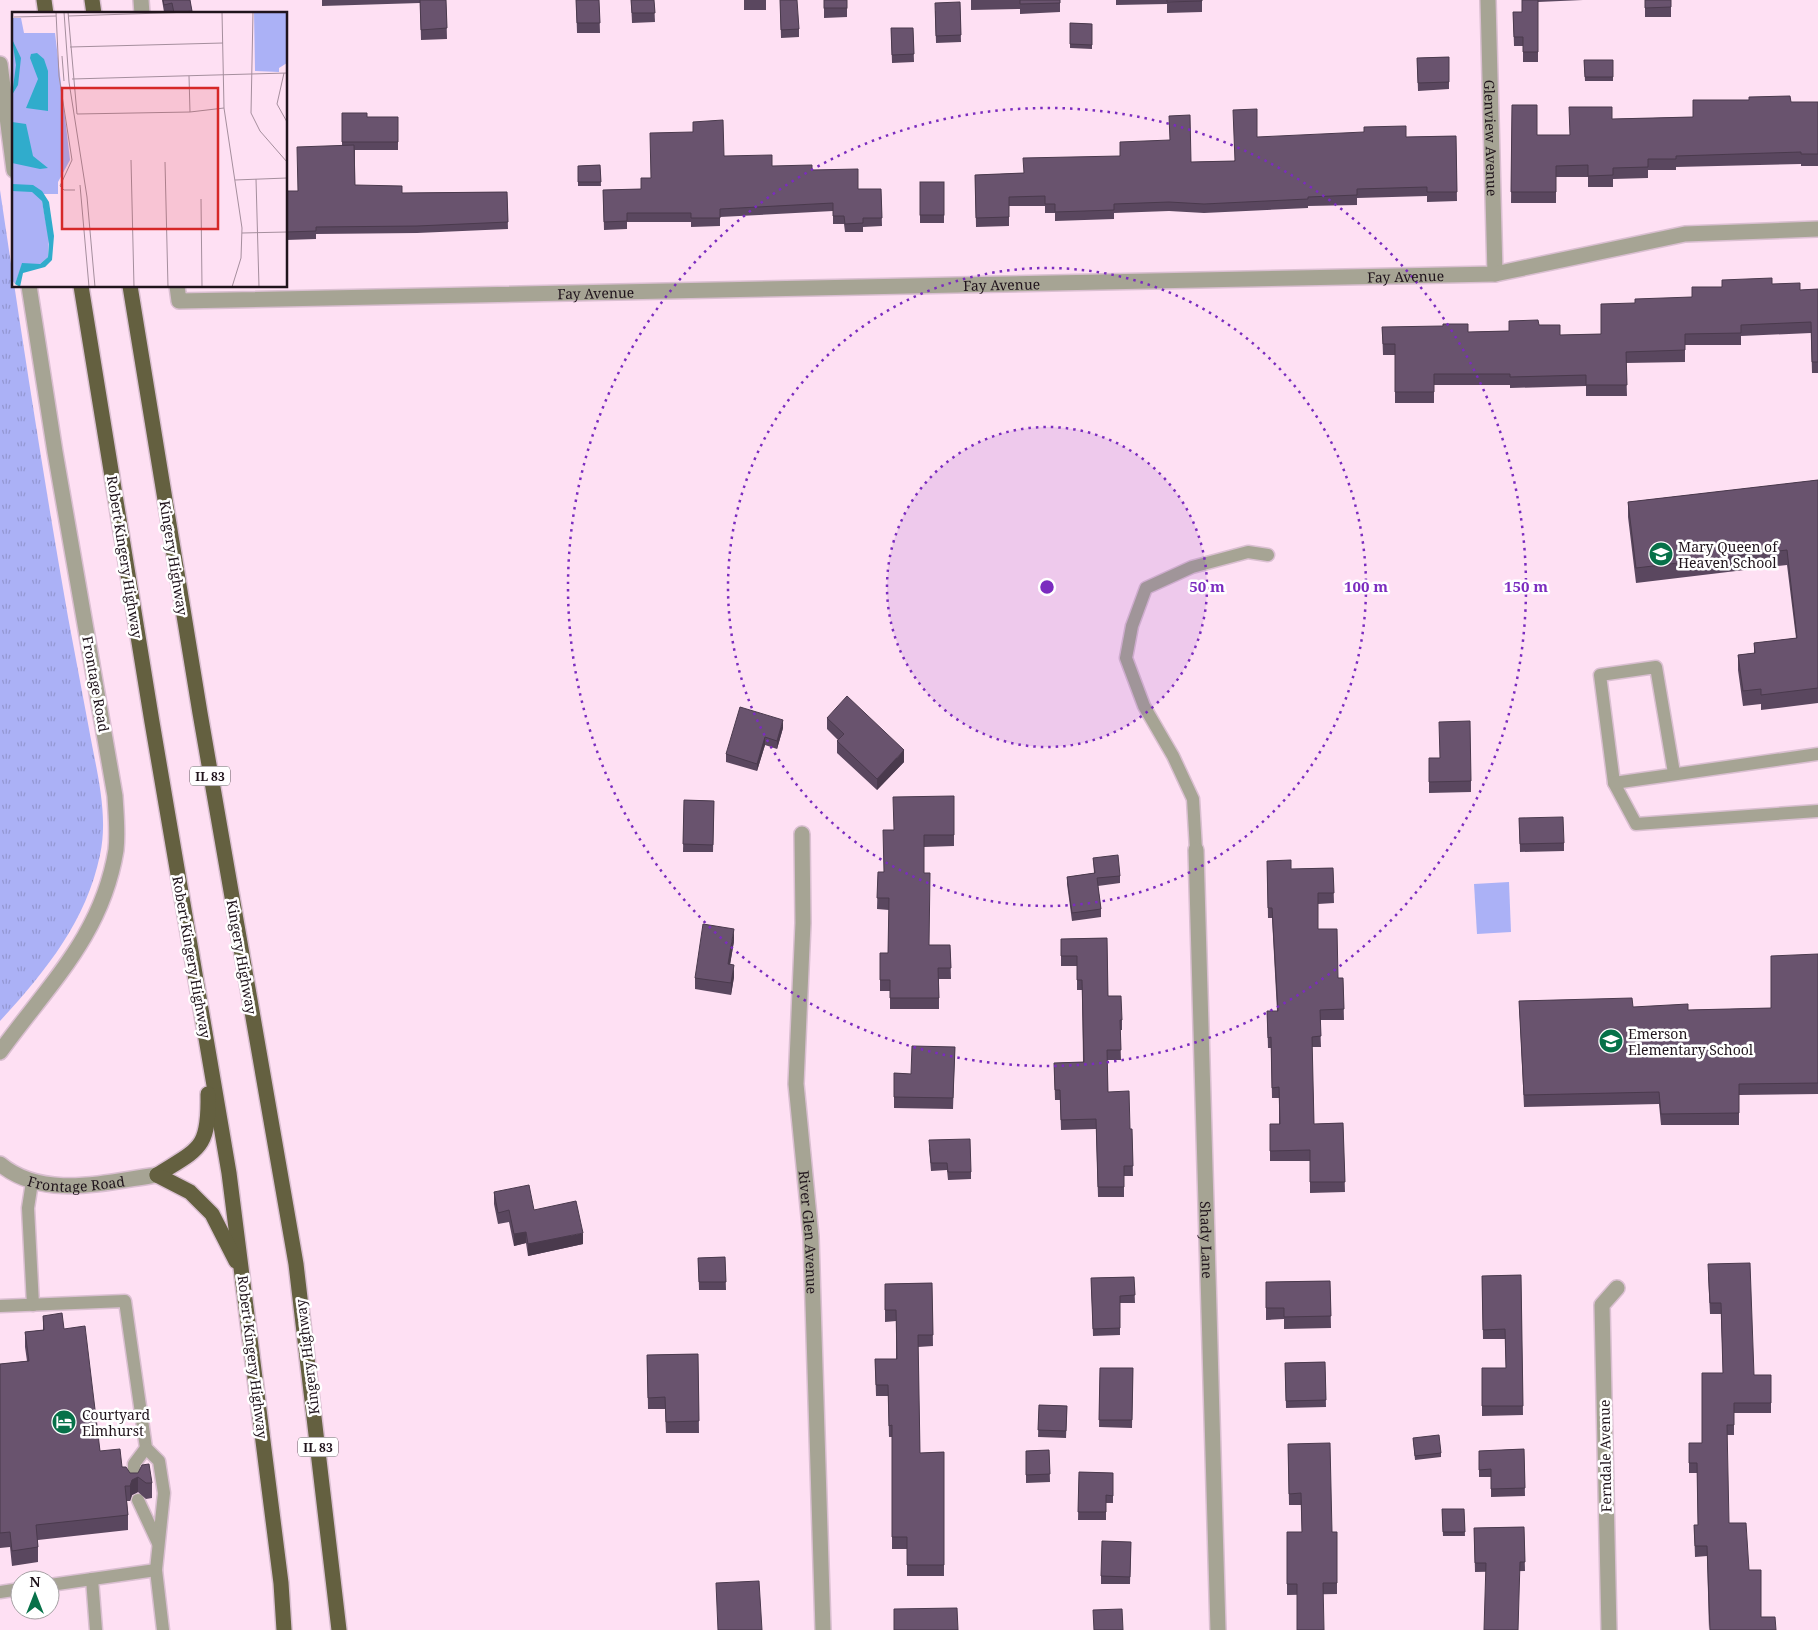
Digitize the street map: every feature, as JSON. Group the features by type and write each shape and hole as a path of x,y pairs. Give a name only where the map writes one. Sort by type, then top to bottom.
{"highway":[{"name":"Robert Kingery Highway","path":"81,288 229,1173 281,1583 284,1630"},
{"name":"Kingery Highway","path":"130,288 200,713 296,1264 339,1630"},
{"path":"157,1175 198,1149 206,1135 208,1122 208,1047"},
{"path":"157,1175 190,1192 212,1214 242,1271"}],"street":[{"name":"Glenview Avenue","path":"1488,0 1495,274"},
{"path":"0,64 12,155"},
{"name":"Fay Avenue","path":"178,294 1495,274 1685,234 1818,229"},
{"name":"Frontage Road","path":"0,1052 49,991 81,944 111,873 116,848 114,787 55,452 29,288"},
{"name":"River Glen Avenue","path":"802,834 804,923 796,1084 811,1237 823,1630"},
{"name":"Shady Lane","path":"1196,850 1218,1630"},
{"name":"Frontage Road","path":"0,1164 11,1173 32,1182 77,1185 157,1175"},
{"name":"Ferndale Avenue","path":"1610,1630 1602,1305 1617,1288"}],"lane":[{"path":"1196,850 1193,799 1173,756 1144,706 1126,658 1132,626 1146,588 1192,567 1220,559 1248,552 1268,555"},
{"path":"1674,773 1656,668 1600,675 1614,783 1636,824 1818,811"},
{"path":"1614,783 1818,754"},
{"path":"32,1182 28,1208 33,1305"},
{"path":"0,1306 125,1301 146,1448 159,1461 164,1493 156,1570 163,1630"},
{"path":"134,1481 134,1464 146,1448"},
{"path":"138,1500 159,1544"},
{"path":"60,1584 156,1570"},
{"path":"92,1579 96,1630"}],"green space":[{"path":"0,190 12,270 12,288 15,288 68,617 98,776 103,824 100,855 94,879 74,924 48,965 0,1021"},
{"path":"1509,882 1511,932 1477,934 1474,884"}],"building":[{"path":"163,0 190,0 192,11 174,12 172,3 164,5"},
{"path":"420,0 446,0 447,28 421,30"},
{"path":"576,0 599,0 600,23 577,23"},
{"path":"631,0 654,0 655,13 632,13"},
{"path":"780,0 797,0 799,29 781,30"},
{"path":"824,0 847,0 847,8 824,8"},
{"path":"1020,0 1060,0 1060,3 1020,4"},
{"path":"1167,0 1202,0 1202,1 1167,2"},
{"path":"1522,0 1538,0 1538,52 1523,52 1523,37 1514,37 1513,12 1522,12"},
{"path":"1645,0 1671,0 1671,7 1645,8"},
{"path":"960,2 961,35 936,36 935,3"},
{"path":"1070,23 1092,24 1092,45 1070,44"},
{"path":"891,28 913,28 914,54 892,55"},
{"path":"1449,57 1449,82 1418,83 1417,58"},
{"path":"1584,60 1613,60 1613,77 1585,77"},
{"path":"1790,96 1791,102 1818,102 1818,154 1801,154 1801,152 1676,156 1676,159 1648,159 1648,167 1613,168 1613,175 1588,176 1588,165 1556,166 1556,192 1511,192 1512,105 1537,105 1537,135 1570,135 1569,107 1612,107 1612,119 1693,117 1693,100 1749,100 1749,97"},
{"path":"1257,109 1257,137 1364,132 1364,127 1406,126 1406,137 1456,136 1457,192 1427,192 1427,187 1357,189 1357,195 1308,197 1308,199 1204,204 1169,202 1114,204 1114,210 1055,212 1055,204 1045,204 1045,196 1009,197 1009,217 976,218 975,175 1024,173 1023,158 1120,156 1120,142 1170,140 1169,116 1190,115 1191,162 1235,161 1233,110"},
{"path":"342,113 367,113 367,117 398,117 398,142 342,142"},
{"path":"723,120 724,156 772,155 772,166 812,165 812,170 858,169 858,189 881,189 882,218 863,218 863,223 845,224 844,216 833,216 833,203 720,209 720,218 691,218 691,213 627,213 627,221 604,222 603,190 641,189 641,178 651,178 650,133 693,132 693,122"},
{"path":"354,145 355,185 402,186 402,193 507,192 508,222 417,226 316,227 316,231 288,232 288,191 298,191 297,147"},
{"path":"600,165 601,182 578,182 578,166"},
{"path":"920,182 944,182 944,215 920,215"},
{"path":"1772,278 1772,284 1800,283 1800,290 1818,289 1818,362 1812,362 1811,322 1741,325 1741,333 1685,334 1685,350 1626,352 1627,385 1586,385 1586,375 1510,377 1510,374 1434,374 1434,392 1395,392 1395,344 1383,344 1382,327 1443,326 1443,324 1468,324 1468,332 1509,331 1509,321 1538,320 1539,325 1560,325 1560,335 1601,334 1601,304 1635,303 1635,299 1692,297 1692,287 1722,287 1722,280"},
{"path":"1818,480 1818,688 1761,695 1761,689 1743,691 1738,655 1755,653 1754,643 1797,638 1787,550 1636,568 1628,502"},
{"path":"847,696 904,750 877,779 837,741 844,734 827,718"},
{"path":"740,707 783,720 777,741 765,737 757,764 726,754"},
{"path":"1470,721 1471,781 1429,782 1429,758 1440,758 1439,722"},
{"path":"954,796 954,835 924,835 924,873 930,873 929,945 950,945 951,968 938,968 939,998 890,998 890,980 880,980 880,953 888,953 889,898 877,898 878,872 884,872 883,830 894,830 893,797"},
{"path":"684,800 714,801 713,845 683,844"},
{"path":"1563,817 1564,843 1520,844 1519,818"},
{"path":"1118,855 1120,876 1097,878 1101,909 1072,913 1067,877 1095,873 1093,858"},
{"path":"1291,860 1291,869 1333,868 1334,893 1318,893 1318,929 1337,929 1338,978 1343,978 1344,1009 1320,1010 1321,1036 1312,1037 1314,1124 1343,1123 1345,1182 1310,1182 1310,1150 1270,1151 1270,1124 1280,1124 1279,1087 1272,1088 1271,1037 1268,1038 1267,1011 1278,1011 1272,908 1268,908 1267,861"},
{"path":"703,924 734,929 728,964 734,965 731,983 695,978"},
{"path":"1107,938 1108,996 1121,996 1122,1020 1120,1020 1121,1050 1107,1050 1108,1092 1129,1091 1130,1129 1132,1129 1133,1166 1124,1166 1124,1187 1098,1187 1096,1119 1061,1120 1060,1090 1055,1090 1054,1063 1084,1062 1082,980 1077,980 1077,956 1061,956 1061,939"},
{"path":"1818,954 1818,1083 1739,1084 1739,1113 1661,1114 1659,1092 1524,1095 1519,1001 1632,998 1633,1007 1688,1004 1688,1010 1771,1008 1771,956"},
{"path":"912,1046 955,1047 953,1098 894,1097 894,1073 911,1074"},
{"path":"970,1139 971,1172 948,1172 947,1163 931,1163 929,1140"},
{"path":"529,1185 534,1210 576,1201 583,1233 528,1244 526,1232 514,1234 509,1210 498,1213 494,1192"},
{"path":"725,1257 726,1282 699,1282 698,1258"},
{"path":"1750,1263 1754,1375 1771,1375 1771,1403 1734,1403 1734,1425 1727,1425 1729,1523 1746,1523 1749,1570 1761,1570 1761,1617 1775,1617 1776,1630 1710,1630 1707,1546 1695,1546 1694,1525 1698,1525 1697,1463 1689,1463 1689,1443 1702,1443 1702,1373 1723,1373 1721,1303 1710,1303 1708,1264"},
{"path":"1521,1275 1523,1406 1482,1406 1482,1368 1506,1368 1505,1329 1483,1330 1482,1276"},
{"path":"1134,1277 1135,1295 1120,1296 1120,1328 1093,1329 1091,1278"},
{"path":"1330,1281 1331,1316 1284,1317 1284,1308 1266,1308 1266,1282"},
{"path":"932,1283 933,1335 918,1335 920,1453 944,1452 944,1565 907,1565 907,1537 892,1537 892,1425 889,1426 888,1385 876,1385 875,1359 897,1359 896,1310 885,1310 885,1284"},
{"name":"Courtyard Elmhurst","path":"62,1313 64,1329 85,1326 100,1451 120,1449 122,1467 126,1467 130,1473 138,1473 142,1465 149,1464 152,1483 146,1483 138,1477 132,1480 130,1486 125,1486 128,1515 36,1525 38,1547 12,1551 10,1532 0,1533 0,1364 29,1361 25,1332 44,1330 43,1316"},
{"path":"698,1354 699,1421 666,1422 665,1397 648,1398 647,1355"},
{"path":"1325,1362 1326,1400 1286,1401 1285,1363"},
{"path":"1100,1368 1133,1368 1132,1420 1099,1420"},
{"path":"1039,1405 1067,1406 1066,1431 1038,1430"},
{"path":"1439,1435 1441,1453 1415,1456 1413,1438"},
{"path":"1330,1443 1332,1532 1337,1532 1337,1583 1323,1583 1324,1630 1297,1630 1297,1584 1287,1584 1287,1532 1302,1532 1301,1493 1289,1494 1288,1444"},
{"path":"1524,1449 1525,1488 1491,1489 1491,1469 1479,1470 1479,1451"},
{"path":"1049,1450 1050,1474 1026,1475 1026,1451"},
{"path":"1079,1472 1113,1473 1113,1496 1106,1495 1106,1512 1078,1512"},
{"path":"1442,1509 1464,1509 1465,1532 1443,1532"},
{"path":"1524,1527 1525,1562 1520,1562 1518,1630 1484,1630 1486,1563 1475,1563 1474,1528"},
{"path":"1102,1541 1131,1542 1130,1577 1101,1576"},
{"path":"759,1581 762,1630 718,1630 716,1583"},
{"path":"957,1608 958,1630 894,1630 894,1609"},
{"path":"1122,1609 1123,1630 1094,1630 1093,1610"}],"place":[{"name":"Mary Queen of Heaven School","path":"1661,554"},
{"name":"Emerson Elementary School","path":"1611,1041"},
{"name":"Courtyard Elmhurst","path":"64,1422"}]}
